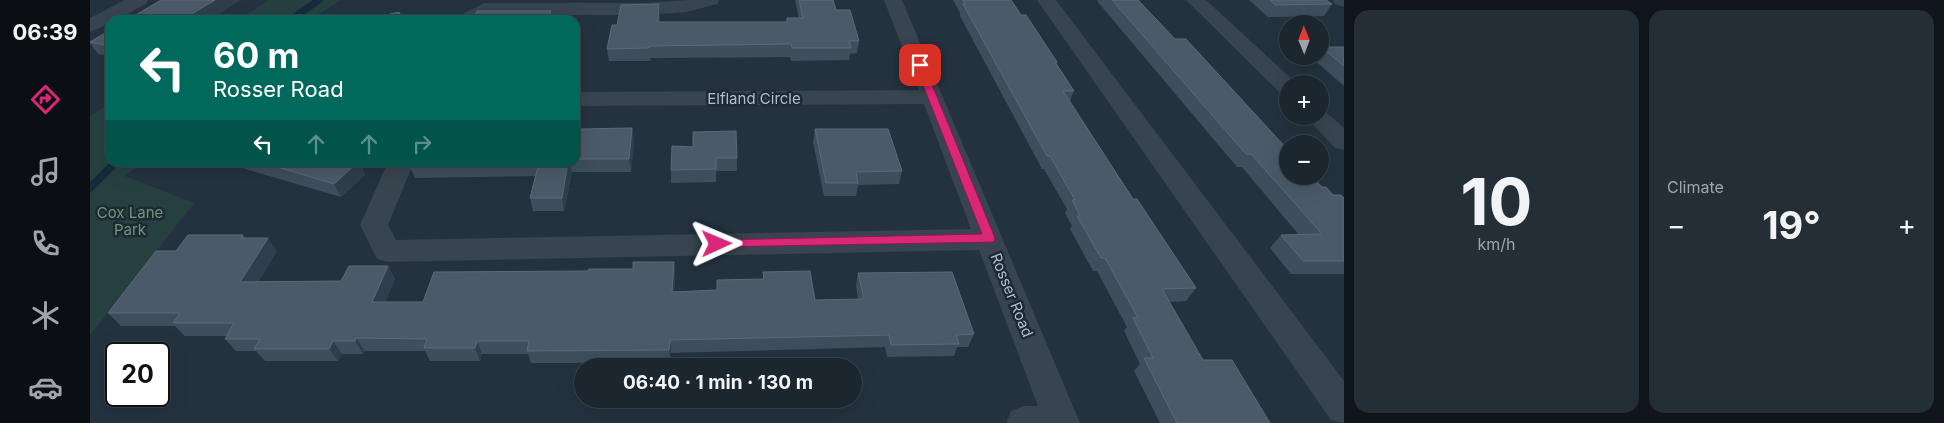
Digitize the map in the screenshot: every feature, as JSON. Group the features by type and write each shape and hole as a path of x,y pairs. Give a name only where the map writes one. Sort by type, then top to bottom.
{"street":[{"path":"111,15 139,0"},
{"path":"474,15 485,9 644,9 687,6 710,0"},
{"name":"Rosser Road","path":"893,0 1062,423"},
{"path":"1046,0 1344,408"},
{"path":"1195,0 1279,79"},
{"path":"90,26 105,18"},
{"name":"Elfland Circle","path":"580,99 933,97"},
{"path":"1326,125 1344,142"},
{"path":"399,167 374,225 387,251 989,238"},
{"path":"1024,423 1062,423"}],"green space":[{"path":"269,0 341,0 318,15 246,15"},
{"name":"Cox Lane Park","path":"105,106 105,167 136,167 125,176 194,203 90,335 90,116"}],"building":[{"path":"161,0 215,0 190,15 136,15"},
{"path":"799,0 833,0 836,10 850,10 859,41 849,41 851,48 792,48 791,44 650,46 649,48 607,49 612,25 617,25 621,5 659,4 658,22 787,22 787,18 803,18"},
{"path":"963,0 1011,0 1021,15 1026,15 1074,91 1063,91 1133,199 1137,199 1196,288 1162,289 1203,360 1232,360 1270,423 1177,423 1144,358 1153,358 1133,318 1138,318 1105,258 1101,258 1077,216 1080,216 1072,200 1075,200 1050,156 1047,156 963,4 965,4"},
{"path":"1112,0 1138,0 1175,39 1186,39 1279,140 1279,185 1320,185 1326,187 1333,195 1341,195 1344,198 1344,261 1303,261 1281,235 1322,234 1251,154 1246,154"},
{"path":"1270,0 1326,0 1332,4 1275,5"},
{"path":"477,11 551,11 550,15 475,15"},
{"path":"399,12 401,15 386,15"},
{"path":"105,33 105,45 90,42"},
{"path":"1329,47 1344,47 1344,66 1329,54"},
{"path":"632,128 629,159 580,159 580,129"},
{"path":"815,129 888,129 902,171 856,172 858,183 826,183"},
{"path":"736,131 737,158 716,158 716,169 671,170 672,146 693,147 693,132"},
{"path":"278,167 353,167 334,184"},
{"path":"538,167 567,167 562,198 530,198"},
{"path":"188,235 243,235 241,238 268,238 240,282 341,281 349,266 388,266 372,302 423,302 434,272 588,271 589,269 633,269 633,262 674,262 672,292 717,290 717,280 764,279 763,272 810,271 815,300 864,299 858,273 952,272 974,334 956,335 959,344 891,345 889,335 670,340 669,350 527,351 529,341 477,341 475,348 424,348 427,339 356,338 355,341 333,341 329,349 254,349 260,339 225,339 234,323 173,323 180,313 108,313 156,251 176,251"}],"waterway":[{"path":"297,15 319,0"},
{"path":"90,188 111,167"}],"route":[{"path":"717,244 989,238 920,65"}]}
